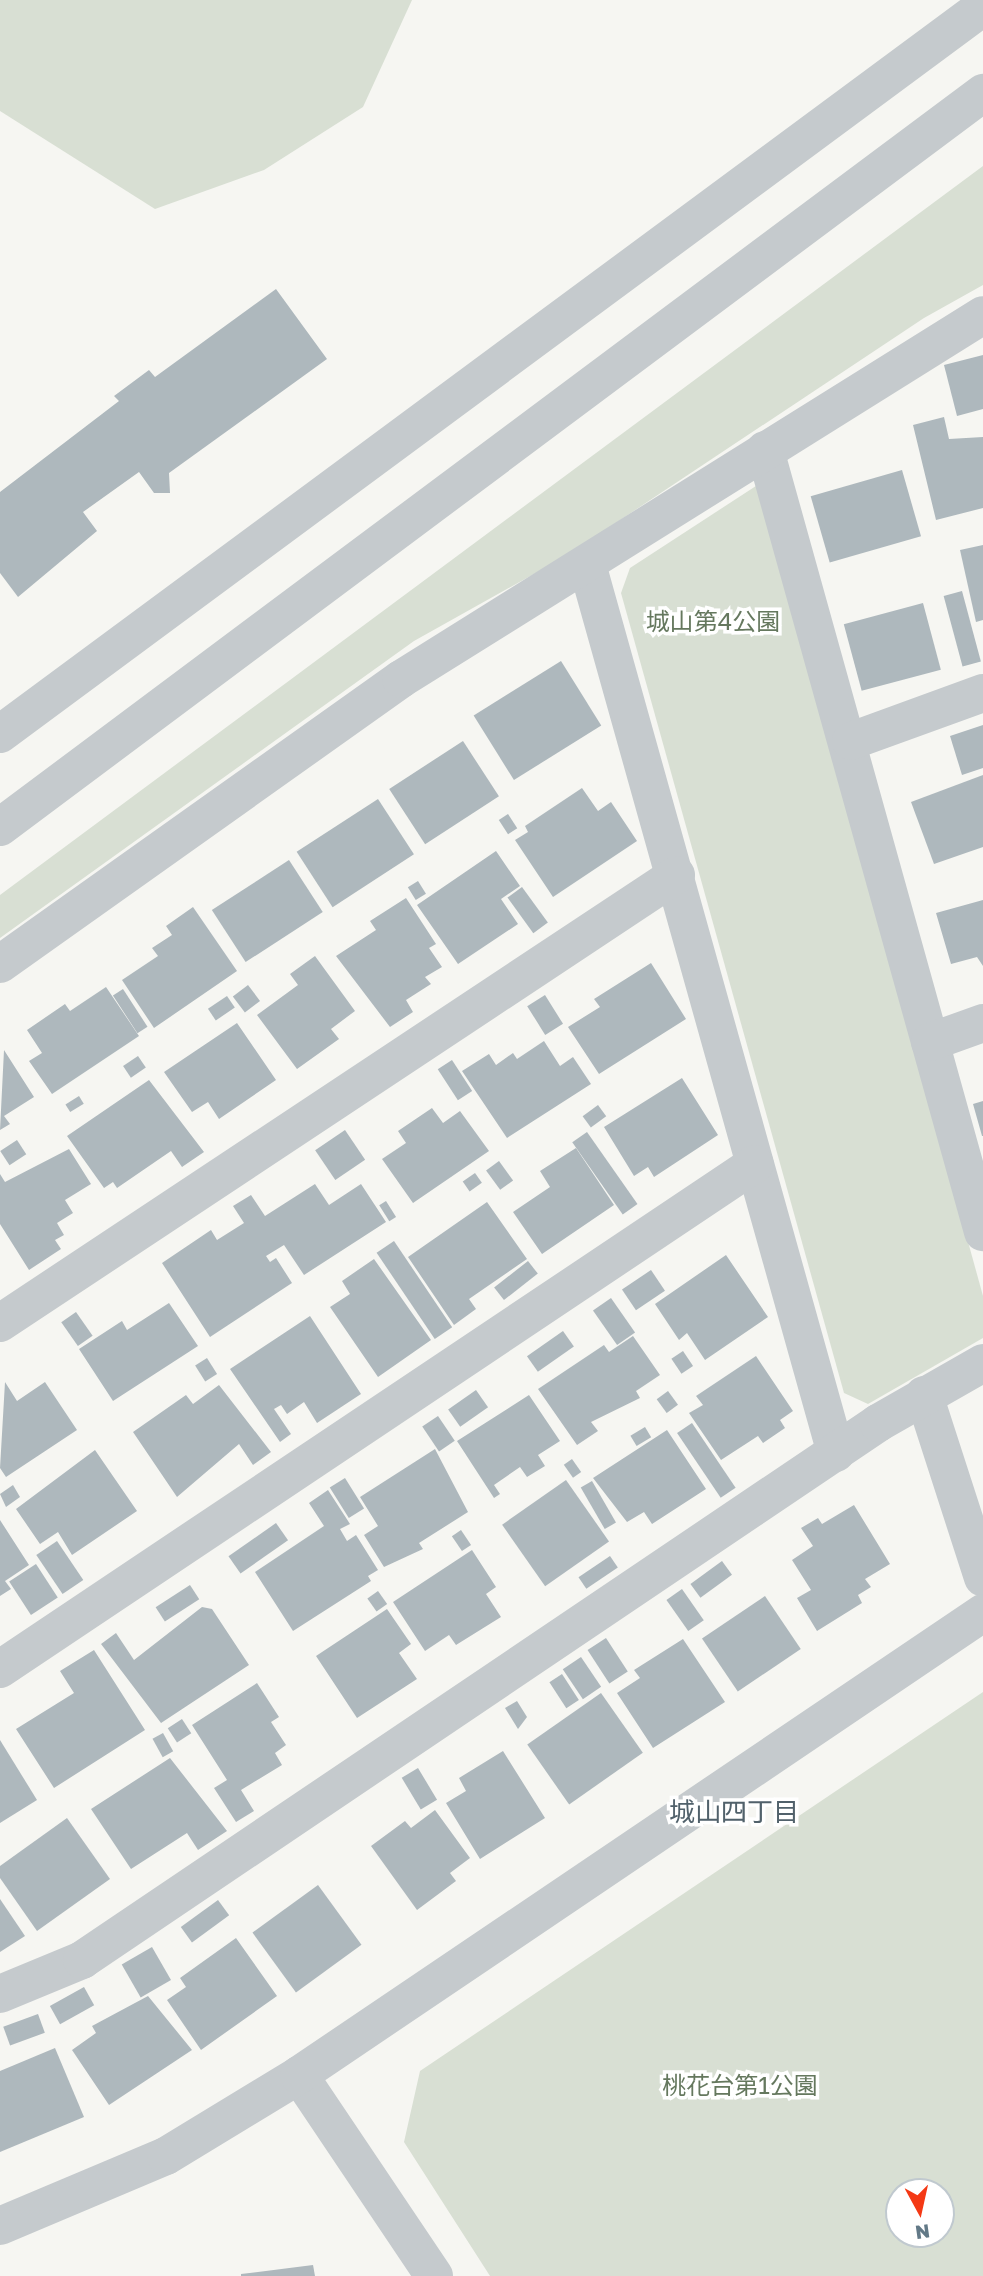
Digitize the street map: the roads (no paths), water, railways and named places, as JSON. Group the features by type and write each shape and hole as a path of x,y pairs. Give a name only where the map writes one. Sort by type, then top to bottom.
{"street":[{"path":"0,734 983,8"},
{"path":"0,828 983,93"},
{"path":"0,964 401,679 588,568 765,450 983,315"},
{"path":"765,450 851,741 983,1232"},
{"path":"588,568 676,875 835,1453"},
{"path":"851,741 983,693"},
{"path":"0,1323 676,875"},
{"path":"930,1042 983,1023"},
{"path":"0,1669 755,1164"},
{"path":"0,1994 82,1960 835,1453 924,1395 983,1363"},
{"path":"924,1395 983,1578"},
{"path":"0,2226 166,2156 299,2075 983,1613"},
{"path":"299,2075 434,2276"}],"district":[{"name":"城山四丁目","path":"734,1812"}],"park label":[{"name":"城山第4公園","path":"713,621"},
{"name":"桃花台第1公園","path":"740,2085"}]}
